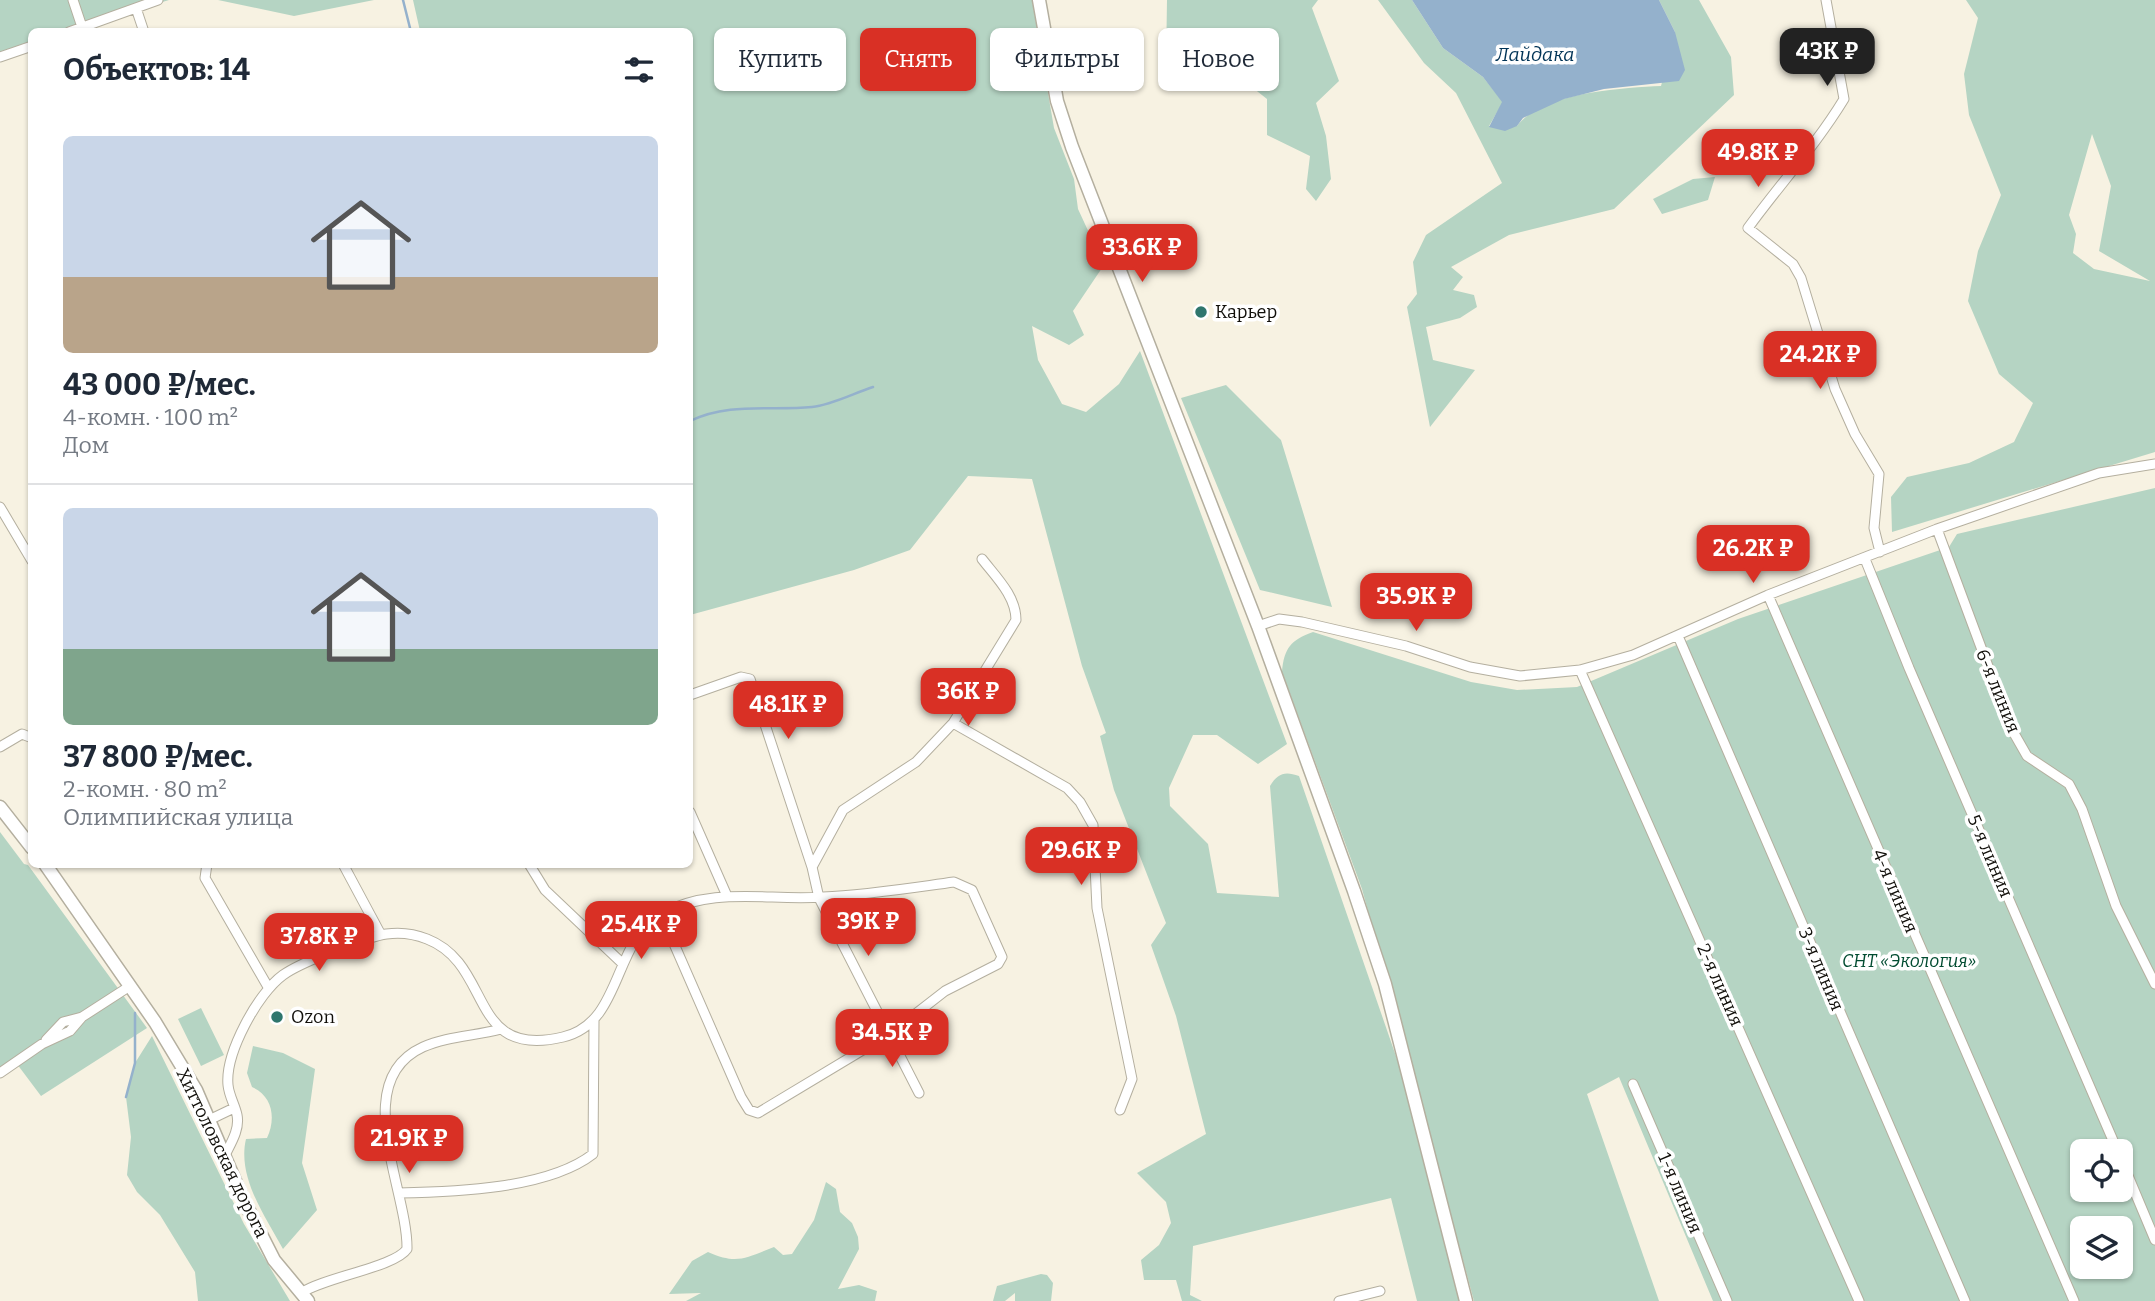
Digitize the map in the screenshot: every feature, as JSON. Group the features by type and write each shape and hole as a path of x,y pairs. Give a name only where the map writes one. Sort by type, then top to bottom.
{"main road":[{"path":"1039,0 1057,102 1072,147 1258,626 1385,984 1466,1301"},
{"path":"0,807 28,843"},
{"name":"Хиттоловская дорога","path":"47,868 169,1045 209,1119 274,1260 304,1297"}],"street":[{"path":"72,0 82,27 158,0"},
{"path":"1826,0 1844,99 1823,134 1780,184 1748,228 1793,264 1801,278 1835,389 1855,434 1879,474 1874,528 1880,552"},
{"path":"136,8 143,28"},
{"path":"0,57 28,47"},
{"path":"1258,626 1279,619 1302,622 1406,646 1470,667 1520,676 1580,670 1633,655 1768,595 1937,529 2099,472 2155,464"},
{"path":"0,508 28,554"},
{"name":"6-я линия","path":"1937,529 2011,728 2027,756 2069,785 2082,809 2116,905 2155,985"},
{"path":"812,867 843,810 916,762 953,723 1016,620 1016,607 1010,596 982,559"},
{"name":"5-я линия","path":"1865,559 2112,1139"},
{"name":"4-я линия","path":"1768,595 2074,1301"},
{"name":"3-я линия","path":"1678,636 1965,1301"},
{"name":"2-я линия","path":"1580,670 1859,1301"},
{"path":"693,694 741,677 750,679 812,867 819,898 891,1033 919,1093"},
{"path":"953,723 1067,788 1080,802 1093,825 1097,847 1097,908 1132,1079 1120,1110"},
{"path":"0,747 22,734 28,736"},
{"path":"693,820 727,896"},
{"path":"206,868 205,878 268,987"},
{"path":"346,868 380,933"},
{"path":"531,868 545,890 623,964"},
{"path":"225,1155 236,1132 237,1116 228,1084 238,1040 268,987 284,974 316,958 380,933 402,931 445,948 461,961 486,1014 501,1029 521,1039 546,1041 568,1036 594,1021 607,1002 634,939 661,914 705,898 819,898 954,881 972,890 1002,957 998,964 945,991 891,1033 758,1113 749,1110 661,914"},
{"path":"0,1073 42,1044 70,1031 82,1017 130,986"},
{"path":"398,1193 501,1187 580,1164 593,1154 594,1021"},
{"path":"304,1297 404,1254 407,1242 387,1131 384,1099 391,1076 404,1059 422,1047 501,1029"},
{"name":"1-я линия","path":"1633,1084 1727,1301"},
{"path":"209,1119 234,1108"},
{"path":"2133,1188 2155,1240"},
{"path":"1339,1301 1380,1292"}],"green space":[{"path":"0,0 169,0 78,28 28,28 28,44 0,53"},
{"path":"218,0 374,0 294,16"},
{"path":"413,0 1032,0 1037,28 990,28 990,91 1048,91 1054,128 1074,179 1078,209 1104,265 1073,311 1084,335 1069,345 1032,326 1038,360 1062,404 1086,412 1119,384 1140,351 1287,744 1258,764 1217,735 1193,735 1169,788 1170,806 1208,844 1217,893 1279,897 1270,786 1282,774 1299,776 1407,1088 1459,1301 1417,1301 1391,1198 1193,1246 1190,1295 1202,1301 1182,1301 1176,1280 1144,1280 1141,1260 1159,1245 1171,1223 1166,1202 1137,1173 1206,1134 1176,1016 1151,945 1166,923 1114,790 1100,736 1106,733 1082,666 1032,479 968,476 910,550 854,570 693,614 693,28 419,28"},
{"path":"1167,0 1318,0 1312,8 1339,81 1316,103 1326,136 1331,179 1316,201 1306,189 1310,156 1267,135 1267,99 1257,91 1279,91 1279,28 1167,28"},
{"path":"1378,0 1412,0 1443,48 1483,77 1503,102 1489,126 1517,126 1545,106 1584,94 1661,86 1675,32 1659,0 1699,0 1731,57 1734,95 1614,209 1509,235 1451,267 1463,277 1453,290 1474,295 1477,307 1460,318 1426,327 1433,360 1475,370 1430,427 1407,307 1417,294 1413,262 1426,235 1502,183 1456,93 1424,63"},
{"path":"1966,0 2155,0 2155,452 1892,532 1891,497 1907,477 1969,463 2014,442 2033,403 1999,374 1968,301 1978,251 2001,195 1969,115 1964,74 1978,18","holes":["2092,134 2111,186 2099,251 2150,281 2094,269 2073,253 2076,234 2069,215"]},
{"path":"1715,177 1708,200 1662,214 1653,199 1693,179"},
{"path":"1226,385 1281,440 1332,607 1260,590 1181,398"},
{"name":"СНТ «Экология»","path":"2155,488 2155,1301 1713,1301 1619,1077 1587,1094 1659,1301 1474,1301 1362,889 1282,672 1290,646 1299,638 1313,632 1471,682 1517,690 1577,687 1738,619 1949,547 1957,534"},
{"path":"0,832 24,864 28,865 147,1028 41,1096 14,1060 0,1068"},
{"path":"201,1008 224,1055 201,1066 178,1019"},
{"path":"152,1036 244,1224 290,1301 198,1301 195,1272 160,1215 137,1192 127,1175 131,1137 126,1097 135,1063"},
{"path":"253,1046 283,1053 315,1069 302,1163 317,1210 283,1249 254,1196 245,1168 246,1139 267,1138 272,1116 268,1102 252,1087 247,1073"},
{"path":"826,1182 836,1189 840,1212 852,1223 858,1237 859,1249 838,1289 859,1285 877,1291 875,1301 686,1301 701,1293 669,1294 692,1261 708,1252 734,1259 774,1247 783,1255 792,1254 814,1220"},
{"path":"1041,1274 1047,1275 1053,1283 1051,1301 1015,1301 1015,1293 1005,1301 993,1301 997,1286"}],"water":[{"name":"Лайдака","path":"1412,0 1659,0 1675,32 1685,70 1679,81 1604,89 1564,99 1523,118 1517,126 1505,131 1489,127 1502,102 1483,77 1443,48"}],"waterway":[{"path":"403,0 410,28"},
{"path":"693,420 734,409 820,406 873,387"},
{"path":"126,1097 135,1063 135,1013"}],"place":[{"name":"Карьер","path":"1201,312"},
{"name":"Ozon","path":"277,1017"}]}
